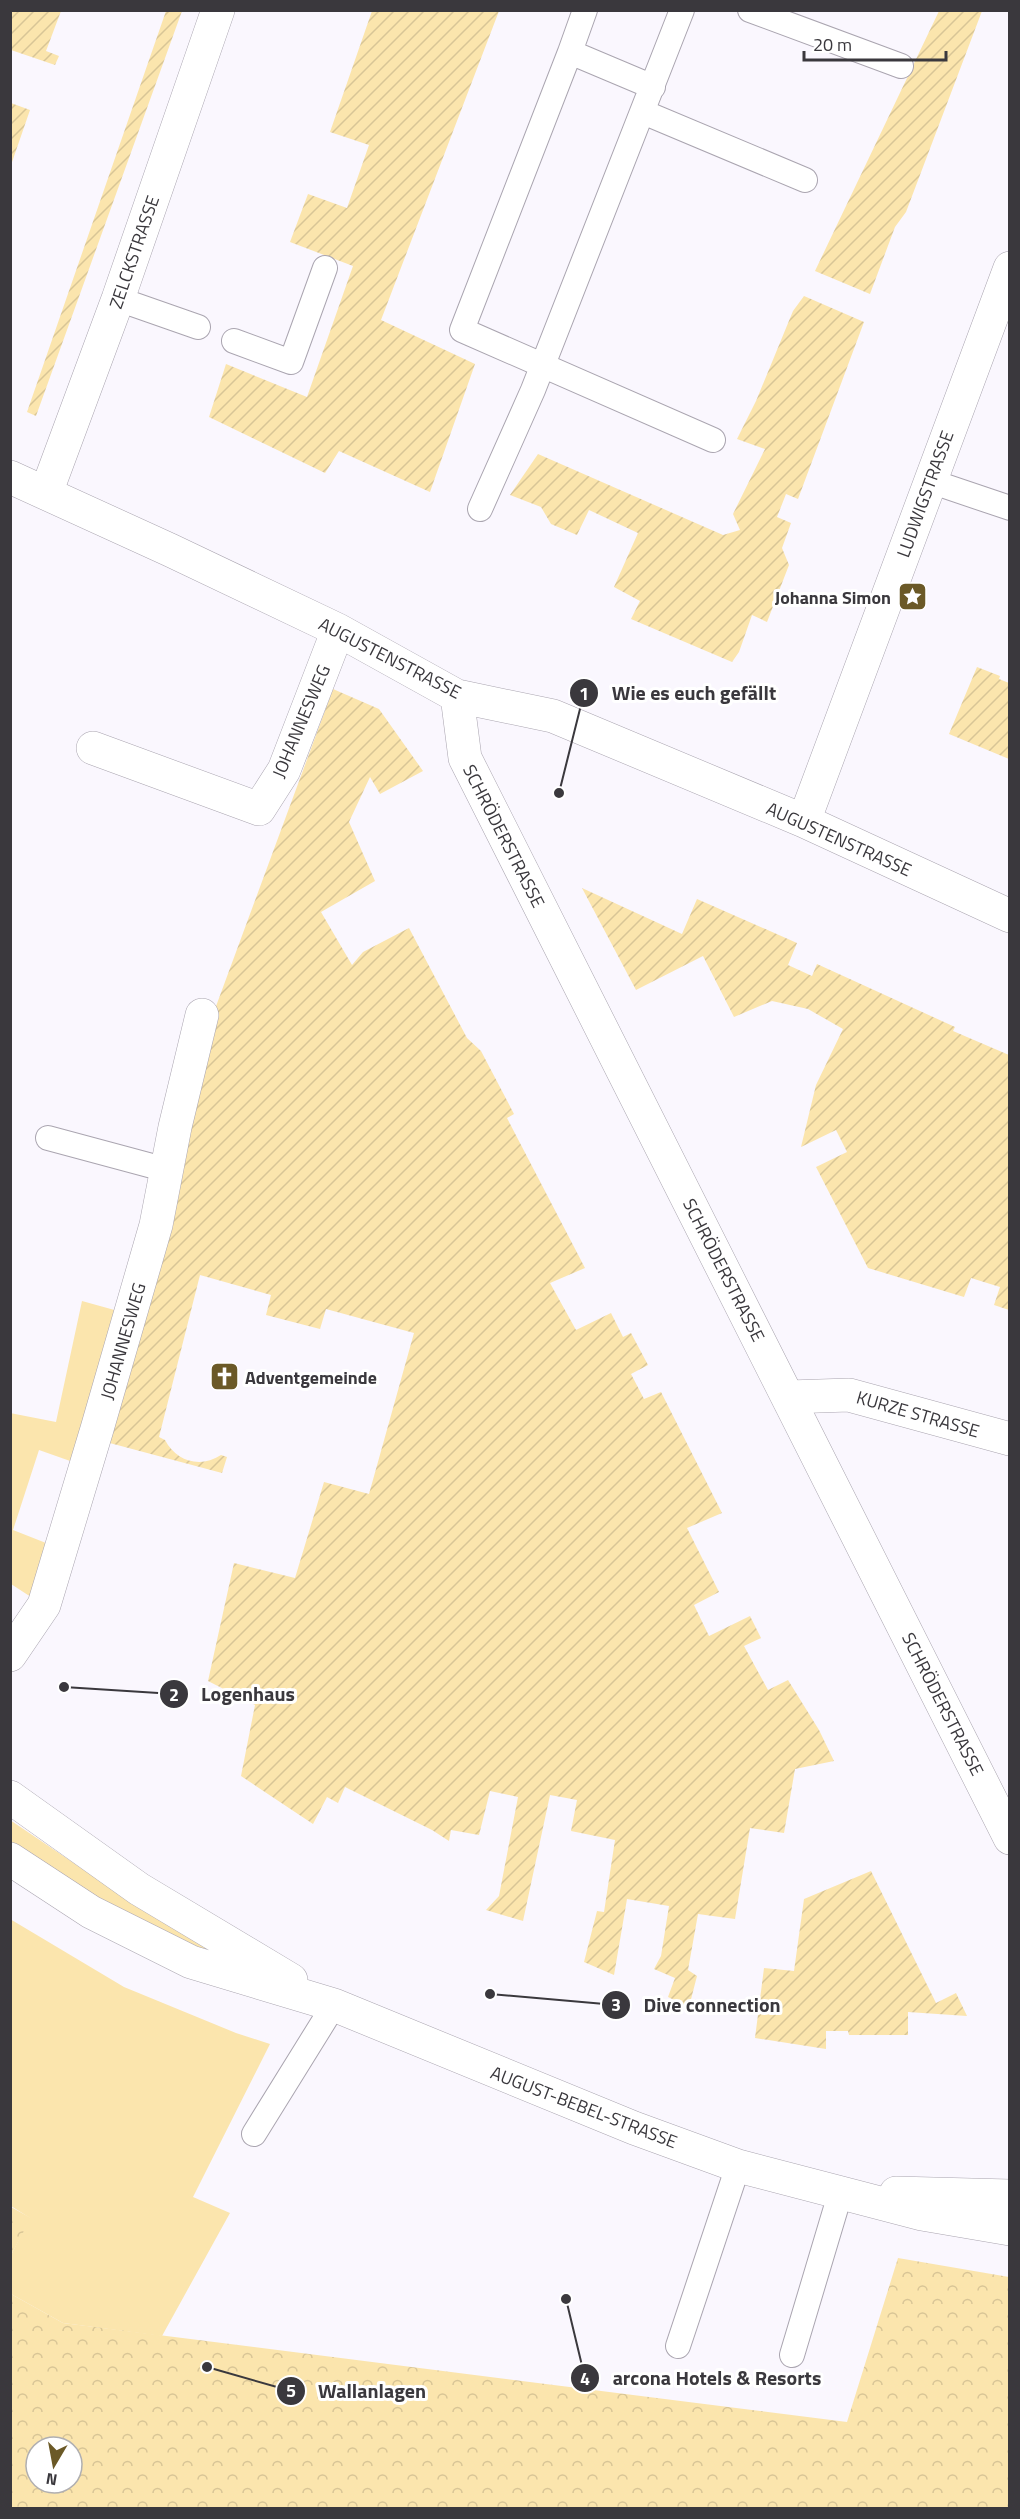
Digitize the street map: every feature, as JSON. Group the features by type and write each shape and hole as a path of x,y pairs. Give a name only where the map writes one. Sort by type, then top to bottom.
{"street":[{"name":"ZELCKSTRASSE","path":"46,493 118,299 218,10"},
{"name":"LUDWIGSTRASSE","path":"804,821 1010,268"},
{"name":"AUGUSTENSTRASSE","path":"10,477 338,630 457,696 553,716 1007,908"},
{"name":"JOHANNESWEG","path":"93,748 259,809 284,770 338,630"},
{"name":"SCHRÖDERSTRASSE","path":"457,696 465,758 1010,1838"},
{"name":"JOHANNESWEG","path":"10,1655 44,1605 156,1224 202,1015"},
{"name":"KURZE STRASSE","path":"789,1397 849,1395 1010,1439"},
{"name":"AUGUST-BEBEL-STRASSE","path":"10,1797 139,1889 334,2006"},
{"name":"AUGUST-BEBEL-STRASSE","path":"10,1859 91,1912 191,1962 334,2006 624,2124 738,2166 841,2191 922,2214 1010,2229"},
{"name":"AUGUST-BEBEL-STRASSE","path":"841,2191 1010,2196"}],"lane":[{"path":"585,10 462,330 713,440"},
{"path":"480,509 543,365 682,10"},
{"path":"750,10 901,66"},
{"path":"570,52 653,87"},
{"path":"643,112 805,180"},
{"path":"234,341 291,362 325,268"},
{"path":"118,299 198,327"},
{"path":"930,481 1010,508"},
{"path":"48,1138 167,1170"},
{"path":"254,2134 334,2006"},
{"path":"678,2346 738,2166"},
{"path":"792,2355 841,2191"}],"green space":[{"path":"11,10 61,11 46,51 59,56 55,65 11,50"},
{"path":"166,11 182,11 36,416 27,412"},
{"path":"372,11 499,11 381,320 475,364 430,492 339,451 325,473 209,417 226,364 307,397 353,266 290,242 308,194 347,208 369,145 330,132"},
{"path":"939,11 982,11 906,212 895,227 870,294 815,271"},
{"path":"10,103 30,110 11,165"},
{"path":"804,296 864,322 798,499 786,494 777,517 791,523 782,548 789,565 767,622 752,615 739,652 732,662 631,619 640,601 614,587 638,533 589,510 577,535 551,524 541,507 510,495 538,454 723,535 740,530 733,514 765,449 737,439 756,401 793,311"},
{"path":"977,667 1000,676 999,679 1009,683 1009,759 949,734"},
{"path":"333,689 379,709 423,771 380,794 370,777 349,822 375,881 321,912 352,965 363,952 409,928 467,1038 481,1051 514,1114 507,1118 585,1268 550,1283 576,1330 611,1313 623,1337 631,1333 648,1365 631,1374 644,1399 661,1392 722,1513 687,1528 719,1592 694,1605 709,1636 750,1616 761,1638 744,1646 768,1690 788,1680 819,1730 834,1761 795,1769 784,1833 750,1828 735,1919 698,1914 688,1970 697,1976 689,2007 668,1997 675,1978 654,1969 661,1956 669,1906 627,1899 614,1975 584,1962 597,1911 604,1912 615,1840 571,1831 577,1800 550,1795 523,1921 486,1910 499,1896 518,1797 490,1791 479,1835 451,1830 449,1841 432,1830 345,1787 338,1803 327,1797 313,1824 241,1776 255,1705 208,1681 234,1563 295,1578 324,1482 369,1494 414,1333 326,1309 320,1329 266,1315 271,1295 200,1275 159,1437 165,1440 175,1453 189,1461 205,1462 221,1455 227,1457 222,1473 106,1442 208,1028"},
{"path":"582,888 682,934 697,899 797,943 788,965 812,976 817,964 955,1027 953,1031 1009,1055 1009,1310 994,1305 1000,1287 971,1278 964,1297 868,1268 816,1167 847,1152 836,1130 801,1147 816,1085 843,1029 808,1009 772,1001 734,1017 703,956 636,990"},
{"path":"82,1301 118,1311 73,1462 39,1450 13,1530 46,1543 31,1597 11,1584 10,1413 56,1422"},
{"path":"10,1820 90,1874 220,1954 215,1959 142,1926 11,1845"},
{"path":"871,1871 936,2003 956,1993 967,2016 908,2012 908,2035 849,2035 848,2031 826,2031 826,2049 755,2038 764,1968 794,1971 804,1899"},
{"path":"10,1919 124,1987 236,2033 270,2044 193,2197 230,2213 162,2336 63,2323 11,2294 11,2255 30,2218 11,2206"},
{"path":"11,2207 31,2218 11,2255"},
{"path":"898,2258 1009,2277 1009,2508 11,2508 11,2294 63,2323 847,2422"}],"place":[{"name":"Johanna Simon","path":"912,597"},
{"name":"Wie es euch gefällt","path":"559,793"},
{"name":"Adventgemeinde","path":"224,1377"},
{"name":"Logenhaus","path":"64,1687"},
{"name":"Dive connection","path":"490,1994"},
{"name":"arcona Hotels & Resorts","path":"566,2299"},
{"name":"Wallanlagen","path":"207,2367"}]}
